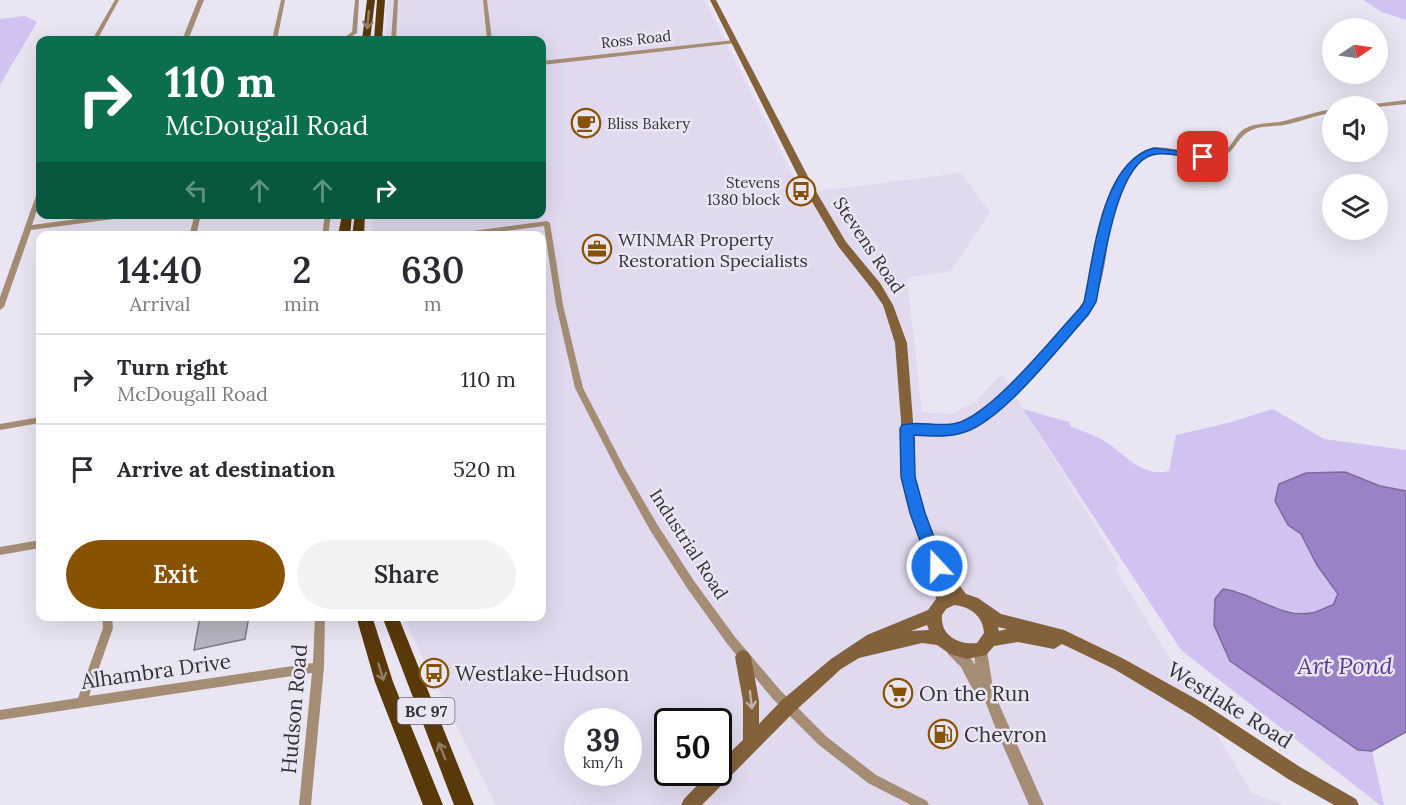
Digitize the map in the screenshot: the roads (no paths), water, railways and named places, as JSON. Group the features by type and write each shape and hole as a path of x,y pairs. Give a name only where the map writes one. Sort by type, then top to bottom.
{"highway":[{"path":"366,36 371,0"},
{"path":"378,36 381,0"},
{"name":"BC 97","path":"366,621 384,682 433,805"},
{"name":"BC 97","path":"392,621 464,805"}],"main road":[{"name":"Stevens Road","path":"713,0 808,188 843,244 888,305 901,343 908,477 937,566 944,601"},
{"name":"Stevens Road","path":"937,566 961,598"},
{"path":"961,598 983,610 991,624 986,645 963,653 953,649 940,638 933,622 936,609 944,601 961,598"},
{"name":"Westlake Road","path":"983,610 998,620 1064,637 1119,664 1350,805"},
{"path":"690,805 816,680 872,640 934,615"},
{"name":"Westlake Road","path":"986,645 1018,635 1083,648"},
{"path":"856,652 922,636 940,638"},
{"path":"743,657 752,701 751,744"}],"street":[{"path":"96,36 117,0"},
{"path":"187,36 201,0"},
{"path":"275,36 283,0"},
{"path":"349,36 354,33 357,0"},
{"path":"394,36 396,0"},
{"path":"485,0 490,36"},
{"name":"Ross Road","path":"546,63 734,42"},
{"path":"1388,104 1406,102"},
{"path":"907,429 946,431 963,427 980,418 1003,400 1084,312 1093,294 1113,196 1131,166 1143,155 1160,150 1203,157 1222,156 1229,151 1236,138 1249,128 1283,123 1308,114 1322,112"},
{"path":"0,307 36,204"},
{"path":"27,228 97,219"},
{"name":"Industrial Road","path":"487,231 547,223 561,320 579,388 656,534 743,657 811,730 855,768 896,795 923,805"},
{"path":"0,427 36,421"},
{"path":"0,551 36,545"},
{"path":"82,701 108,628 107,621"},
{"name":"Hudson Road","path":"305,805 319,668 320,621"},
{"path":"986,645 979,659 981,673 1037,805"},
{"path":"953,649 966,662 983,695 996,712"},
{"name":"Alhambra Drive","path":"0,715 82,701 319,668"}],"water":[{"name":"Art Pond","path":"1345,472 1380,486 1406,491 1406,732 1372,751 1358,750 1230,661 1214,625 1215,599 1223,589 1245,595 1278,609 1300,614 1316,612 1333,605 1338,594 1317,565 1301,534 1288,525 1275,501 1279,484 1306,473"}],"place":[{"name":"Bliss Bakery","path":"586,123"},
{"name":"Stevens 1380 block","path":"801,191"},
{"name":"WINMAR Property Restoration Specialists","path":"597,249"},
{"name":"Westlake-Hudson","path":"434,673"},
{"name":"On the Run","path":"898,693"},
{"name":"Chevron","path":"943,734"}]}
